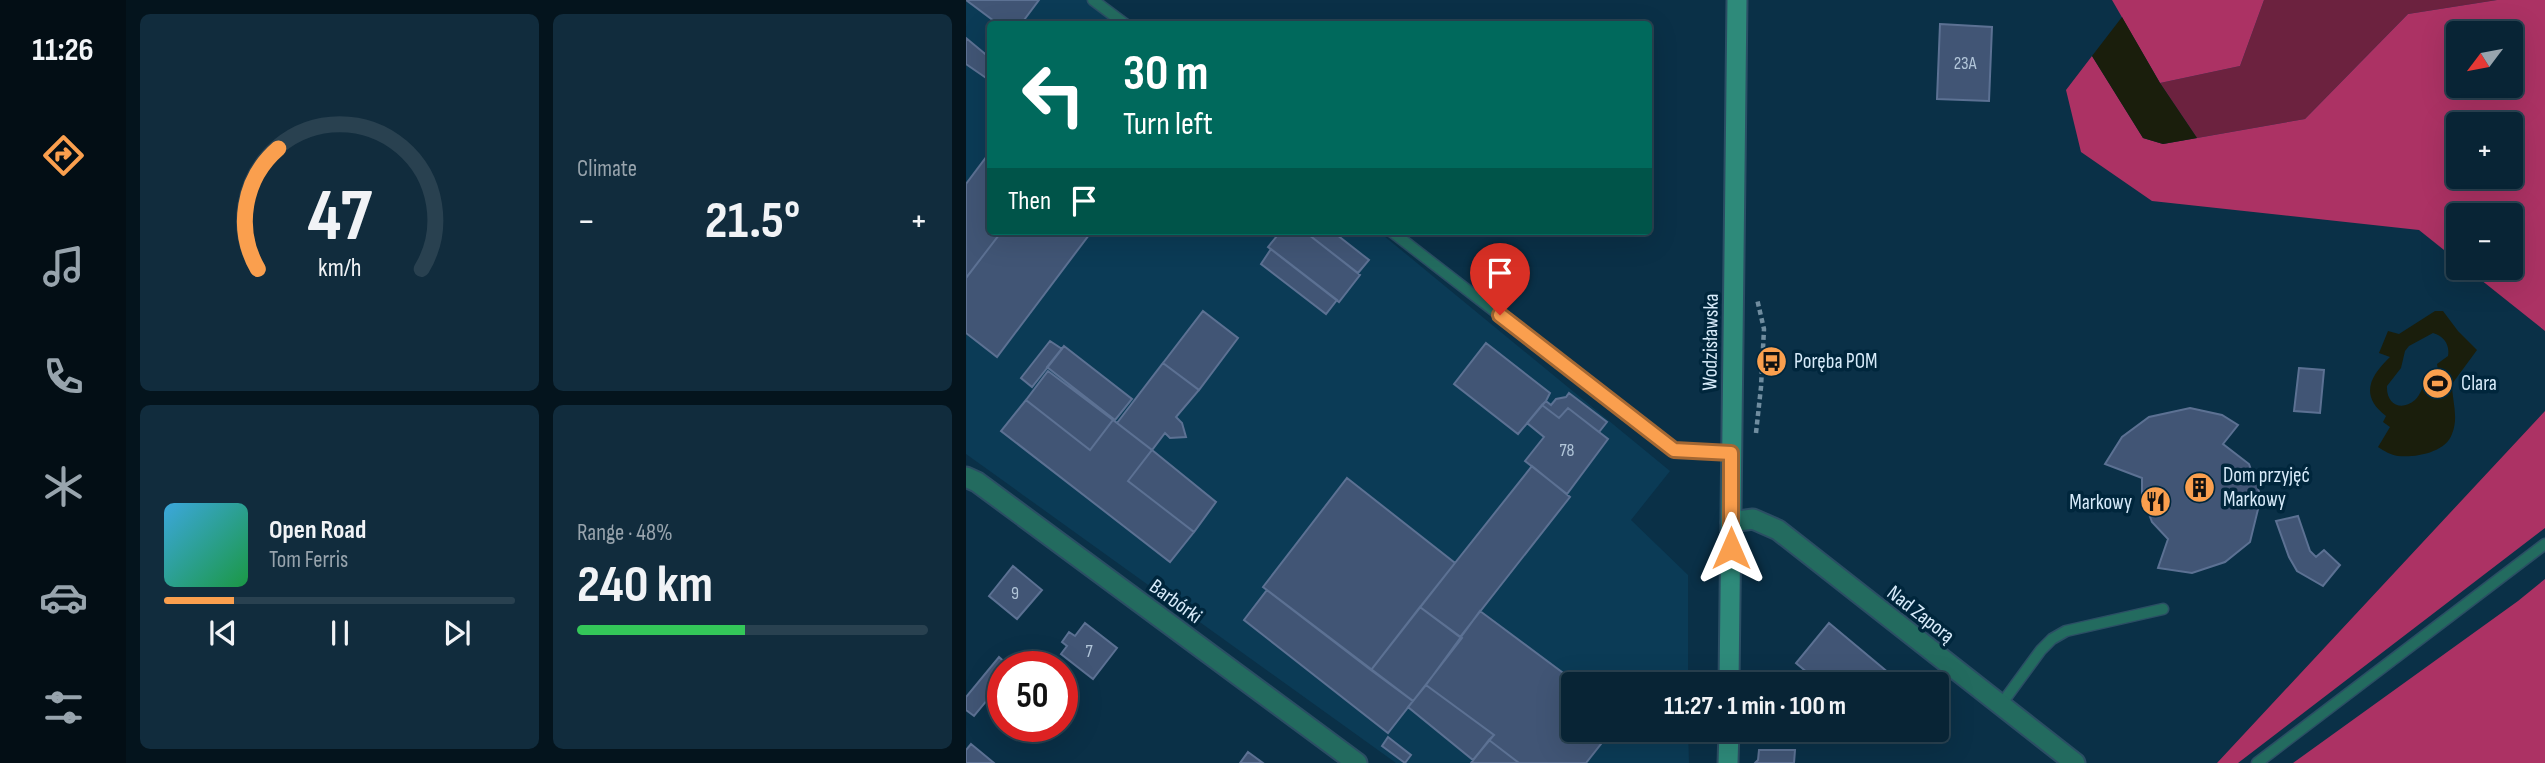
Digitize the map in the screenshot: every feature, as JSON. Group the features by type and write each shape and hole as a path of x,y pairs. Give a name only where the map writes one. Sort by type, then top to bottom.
{"main road":[{"name":"Wodzisławska","path":"1729,672 1737,0"},
{"path":"1728,763 1729,742"}],"street":[{"name":"Barbórki","path":"966,477 977,482 1357,763"},
{"name":"Nad Zaporą","path":"1731,522 1753,519 1778,530 2075,763"}],"lane":[{"path":"1093,0 1121,21"},
{"path":"1396,235 1674,450 1731,453"},
{"path":"2257,763 2545,544"},
{"path":"2000,706 2052,639 2066,631 2163,609"}],"shaded area":[{"path":"966,0 1096,0 1122,21 987,21 987,235 1383,235 1670,471 1631,520 1688,575 1688,672 1561,672 1561,742 1688,742 1689,763 1396,763 966,454"},
{"path":"2112,0 2264,0 2240,66 2160,83"},
{"path":"2264,0 2497,0 2408,14 2305,119 2197,138 2160,83 2240,66"},
{"path":"2497,0 2545,0 2545,331 2481,280 2523,280 2523,203 2446,203 2446,252 2419,230 2152,201 2081,152 2066,90 2092,56 2143,138 2163,144 2305,119 2408,14"},
{"path":"2122,17 2160,83 2197,138 2163,144 2143,138 2092,56"},
{"name":"Clara","path":"2435,311 2443,311 2477,350 2452,384 2455,421 2449,440 2437,449 2413,456 2395,455 2378,447 2390,427 2383,422 2386,416 2378,409 2370,394 2373,379 2390,357 2379,353 2388,331 2399,334","holes":["2433,333 2447,345 2448,356 2437,364 2436,376 2426,378 2415,400 2410,404 2395,404 2389,397 2387,386 2401,368 2405,351"]},
{"path":"2545,411 2545,528 2238,763 2217,763"},
{"path":"2545,579 2545,763 2293,763 2518,601"}],"building":[{"path":"966,0 1039,0 1023,21 994,21"},
{"path":"1940,24 1992,27 1989,101 1937,99"},
{"path":"966,38 987,56 987,79 966,64"},
{"path":"987,156 987,235 999,235 966,278 966,184"},
{"path":"999,235 1089,235 997,357 966,333 966,278"},
{"path":"1278,235 1309,235 1360,275 1339,302 1268,247"},
{"path":"1309,235 1337,235 1369,260 1358,273"},
{"path":"1271,249 1337,300 1326,314 1261,264"},
{"path":"1203,311 1238,338 1199,390 1163,363"},
{"path":"1050,341 1062,349 1032,387 1021,378"},
{"path":"1486,343 1550,393 1518,434 1454,384"},
{"path":"1064,346 1132,399 1115,420 1047,367"},
{"path":"1163,363 1199,390 1176,417 1182,423 1186,437 1170,438 1165,433 1152,450 1117,423"},
{"path":"2299,368 2324,370 2320,413 2294,411"},
{"path":"1048,371 1113,420 1090,450 1026,400"},
{"path":"1569,393 1607,422 1599,432 1568,408 1559,418 1542,405 1546,401 1551,405 1556,399 1566,397"},
{"path":"1026,400 1090,450 1113,420 1152,450 1128,481 1194,532 1170,562 1001,431"},
{"path":"1542,405 1559,418 1568,408 1608,439 1567,494 1525,461 1544,437 1527,423"},
{"name":"Dom przyjęć Markowy","path":"2190,408 2222,415 2238,425 2223,444 2249,464 2261,497 2250,542 2225,562 2192,573 2158,568 2168,539 2152,522 2142,495 2142,478 2105,464 2122,437 2149,417"},
{"path":"1152,450 1216,502 1194,532 1128,481"},
{"path":"1532,466 1570,497 1460,637 1420,607"},
{"path":"1347,478 1455,563 1371,670 1263,587"},
{"path":"2298,516 2310,551 2316,557 2324,550 2340,565 2323,586 2297,571 2276,521"},
{"path":"1013,566 1042,590 1017,619 989,596"},
{"path":"1267,590 1413,701 1388,733 1244,620"},
{"path":"1420,607 1462,638 1413,701 1371,670"},
{"path":"1480,611 1562,672 1561,742 1603,742 1586,763 1519,763 1489,740 1494,735 1426,685"},
{"path":"1085,623 1117,648 1093,679 1078,667 1078,651 1063,651 1067,646 1062,642 1069,632 1075,636"},
{"path":"1829,623 1888,672 1807,672 1796,663"},
{"path":"987,672 987,700 974,716 966,710 966,697"},
{"path":"1426,685 1494,735 1473,760 1408,707"},
{"path":"1388,737 1411,755 1405,763 1382,746"},
{"path":"1489,740 1519,763 1471,763"},
{"path":"971,744 994,763 966,763 966,750"},
{"path":"1759,750 1795,750 1794,763 1755,763"},
{"path":"1248,752 1263,763 1240,763"}],"place":[{"name":"Poręba POM","path":"1771,361"},
{"name":"Clara","path":"2438,383"},
{"name":"Dom przyjęć Markowy","path":"2200,487"},
{"name":"Markowy","path":"2155,502"}],"route":[{"path":"1500,315 1674,450 1731,453 1731,548"}]}
